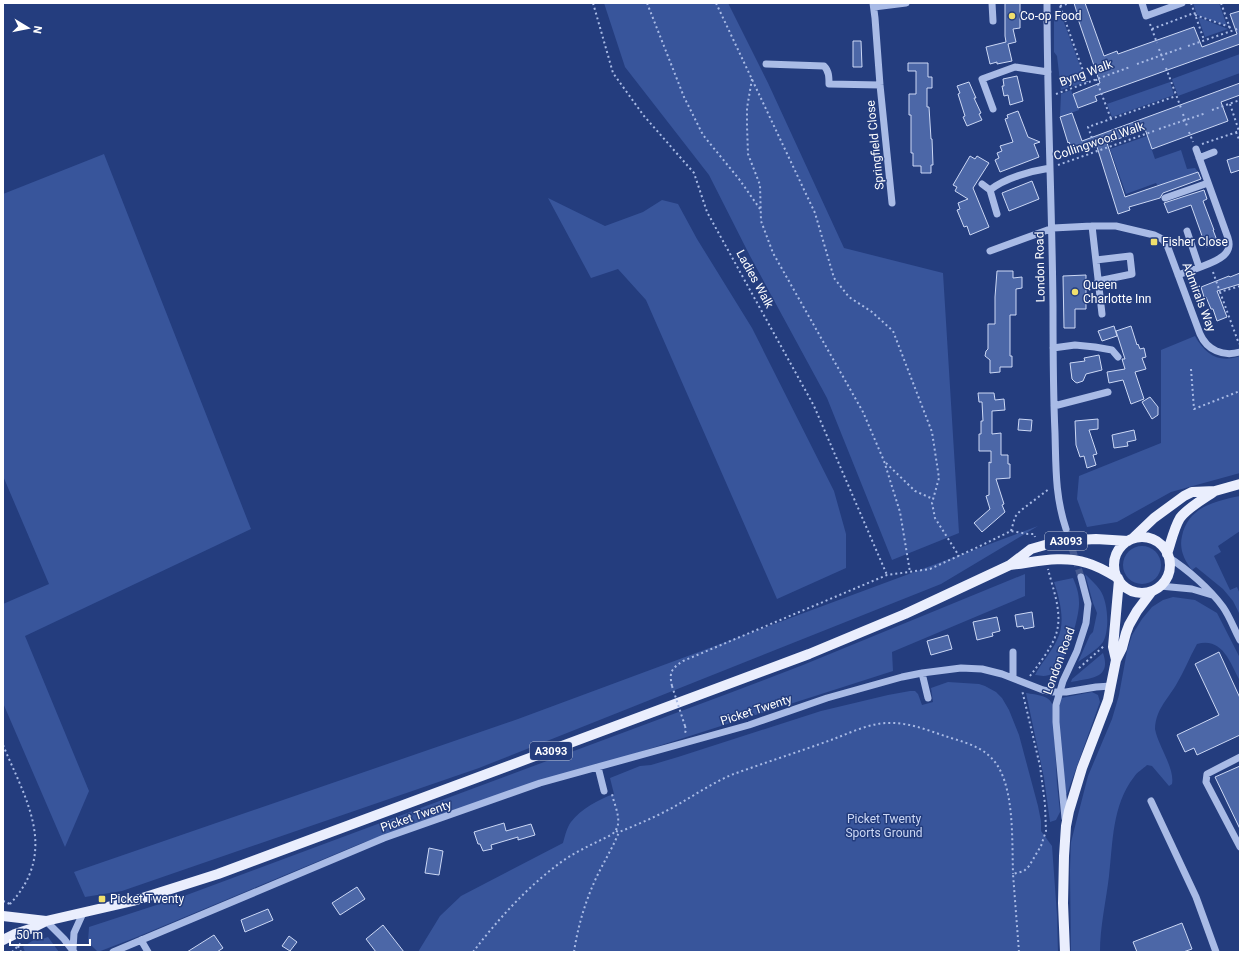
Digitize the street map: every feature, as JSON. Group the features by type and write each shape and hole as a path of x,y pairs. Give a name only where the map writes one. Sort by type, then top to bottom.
{"main road":[{"path":"1130,540 1140,537 1153,539 1160,544 1168,555 1170,565 1169,572 1165,580 1156,588 1142,592 1132,591 1123,585 1118,579 1115,570 1116,557 1122,546 1154,518 1184,496 1192,492 1215,491 1240,484"},
{"path":"1168,555 1177,525 1181,518 1191,508 1215,491"},
{"name":"A3093","path":"3,940 46,921 133,901 218,874 758,674 877,626 1010,565 1031,548 1066,541 1088,539 1130,540"},
{"name":"A3093","path":"1010,565 1046,560 1067,559 1085,562 1118,579"},
{"name":"London Road","path":"1116,660 1113,647 1118,579"},
{"name":"London Road","path":"1065,952 1063,877 1066,826 1077,784 1098,728 1111,686 1116,660 1122,648 1129,624 1137,611 1156,588"},
{"name":"A3093","path":"3,916 46,921"}],"street":[{"name":"Springfield Close","path":"892,203 873,5 906,3"},
{"path":"992,3 993,21"},
{"name":"London Road","path":"1047,3 1056,474 1058,501 1066,529"},
{"path":"1142,3 1146,16 1182,3"},
{"name":"Springfield Close","path":"766,64 824,66 827,69 829,84 880,85"},
{"path":"993,109 982,79 1015,68 1048,72"},
{"path":"1178,275 1224,256 1230,243 1199,158 1197,147"},
{"path":"1199,158 1214,152"},
{"path":"990,190 995,186 1025,174 1050,168"},
{"path":"1165,198 1208,183"},
{"path":"982,184 990,190 997,214"},
{"path":"1092,226 1102,314"},
{"name":"Admirals Way","path":"990,252 1052,228 1116,226 1154,234 1162,239 1167,245 1204,343 1218,352 1229,354 1240,352"},
{"path":"1187,231 1199,267"},
{"path":"1096,260 1130,256 1132,274 1098,281"},
{"path":"1053,348 1075,345 1095,347 1112,350 1118,357"},
{"path":"1054,406 1108,392"},
{"path":"1168,555 1205,586 1224,608 1240,640"},
{"name":"London Road","path":"1066,826 1056,722 1056,705 1059,692 1077,651 1086,623 1088,604 1081,577"},
{"path":"1156,588 1192,589 1212,595"},
{"path":"1013,652 1013,678"},
{"name":"Picket Twenty","path":"113,952 384,838 540,783 741,727 827,698 902,677 922,673 973,668 994,671 1043,690 1059,692 1096,686 1111,686"},
{"path":"922,673 928,698"},
{"path":"1240,757 1207,774 1206,782 1240,847"},
{"path":"598,767 604,791"},
{"path":"1151,801 1196,897 1216,952"},
{"path":"73,950 74,933 83,913"},
{"path":"46,921 73,950"},
{"path":"141,940 148,952"}],"path":[{"name":"Ladies Walk","path":"593,3 613,72 644,116 694,173 707,212 814,406 887,575"},
{"path":"646,3 684,97 703,135 739,179 761,210"},
{"path":"716,3 815,213 834,278 849,297 872,312 893,331 932,432 939,478 932,503 935,518 959,556"},
{"path":"1070,3 1060,6 1087,82"},
{"path":"1191,3 1204,40"},
{"path":"1221,3 1231,31"},
{"path":"1157,43 1152,29 1195,14 1230,28"},
{"path":"1188,46 1240,28"},
{"path":"1137,64 1182,48"},
{"path":"1159,49 1164,62"},
{"name":"Byng Walk","path":"1049,96 1130,67"},
{"path":"1166,68 1181,108"},
{"path":"752,79 747,108 748,154 760,185 761,221 773,253 863,412 885,462 900,512 910,572"},
{"path":"1096,79 1111,119"},
{"path":"1097,152 1088,127 1176,96"},
{"path":"1212,110 1240,100"},
{"path":"1230,104 1240,142"},
{"name":"Collingwood Walk","path":"1159,130 1206,113"},
{"path":"1183,114 1187,126"},
{"path":"1190,132 1197,147 1238,131"},
{"name":"Collingwood Walk","path":"1050,168 1154,132"},
{"path":"1210,263 1240,346"},
{"path":"1220,292 1240,286"},
{"path":"1191,369 1194,409 1240,391"},
{"path":"885,462 915,491 933,499"},
{"path":"1010,531 1015,517 1020,511 1050,488"},
{"path":"685,726 670,677 670,672 682,661 887,575 930,568 959,556 1010,531 1034,534 1039,546"},
{"path":"1031,676 1052,644 1058,629 1057,602 1046,560"},
{"path":"1075,671 1107,643"},
{"path":"1014,874 1024,871 1029,866 1041,846 1046,831 1045,804 1040,766 1022,689"},
{"path":"473,952 533,885 566,859 616,831 619,832 648,820 731,775 859,730 882,723 892,722 917,727 977,747 990,755 1003,776 1009,801 1019,952"},
{"path":"3,745 29,806 35,830 36,843 32,867 26,880 10,904 3,901"},
{"path":"574,952 583,910 597,876 619,832"},
{"path":"12,952 25,940"},
{"path":"18,946 21,952"}],"green space":[{"path":"604,3 728,3 768,83 844,248 943,273 959,533 892,560 827,398 750,256 709,175 625,67"},
{"path":"1193,3 1219,3 1227,26 1197,15"},
{"path":"1059,9 1086,82 1061,90 1057,56 1054,52 1054,11"},
{"path":"1198,17 1228,29 1205,37"},
{"path":"1240,54 1240,73 1178,96 1172,79"},
{"path":"1170,82 1174,95 1112,117 1107,104"},
{"path":"1071,90 1079,110 1060,117 1061,94"},
{"path":"1147,136 1155,159 1181,150 1187,169 1195,168 1198,172 1158,186 1156,183 1126,194 1110,149"},
{"path":"104,154 251,529 25,636 89,791 65,847 3,703 3,604 49,584 3,476 3,194"},
{"path":"548,198 605,226 643,212 662,200 678,204 697,239 752,328 834,491 846,534 846,568 777,599 646,300 618,269 591,278"},
{"path":"1195,336 1203,348 1213,356 1226,359 1240,356 1240,473 1171,492 1117,522 1087,527 1077,499 1079,476 1161,443 1161,350"},
{"path":"1240,496 1240,531 1218,546 1221,552 1214,556 1230,590 1237,587 1240,594 1240,615 1233,601 1223,589 1196,567 1192,570 1185,558 1181,541 1185,526 1196,512 1212,503"},
{"path":"1038,526 941,584 479,768 122,891 85,897 74,872 518,719"},
{"path":"1138,546 1146,546 1156,551 1160,558 1160,572 1156,579 1146,584 1138,584 1128,579 1126,576 1123,569 1123,561 1128,551 1131,549"},
{"path":"1025,574 1025,596 892,652 893,671 452,812 362,843 98,952 88,942 89,927 184,896 727,694 803,665"},
{"path":"1085,574 1097,586 1103,595 1107,616 1107,630 1101,645 1078,662 1090,635 1093,632 1097,613"},
{"path":"1073,578 1078,595 1079,609 1067,651 1058,668 1053,673 1047,676 1035,675 1055,645 1060,633 1062,619 1060,604 1054,582"},
{"path":"1173,597 1195,600 1217,613 1240,658 1240,681 1229,660 1219,648 1213,644 1197,644 1174,689 1157,716 1155,729 1159,743 1169,764 1172,784 1169,786 1152,766 1147,765 1135,775 1127,788 1117,812 1102,924 1100,952 1071,952 1071,842 1088,776 1112,719 1119,695 1127,651 1132,635 1152,607 1163,600"},
{"path":"1103,653 1105,662 1102,673 1092,678 1071,682 1072,679"},
{"name":"Picket Twenty Sports Ground","path":"948,682 979,684 985,686 996,692 1002,698 1009,710 1019,735 1038,806 1041,831 1052,846 1058,952 418,952 440,916 461,896 563,843 568,826 575,817 591,805 614,794 610,778 640,766 651,765 678,757 821,711 888,695 915,691 918,694 922,705 933,702 931,688"},
{"path":"1092,692 1098,695 1100,702 1066,794 1059,731 1059,707 1061,698"},
{"path":"1026,693 1039,695 1046,698 1052,703 1053,707 1060,812 1056,820 1050,822 1044,778"},
{"path":"48,937 59,952 25,952 23,947 35,939 37,941"}],"building":[{"path":"1005,3 1020,3 1020,28 1013,29 1016,42 1008,44 1012,61 990,64 986,47 1006,42"},
{"path":"1074,3 1085,3 1104,56 1117,51 1118,54 1194,27 1202,47 1237,34 1230,14 1240,11 1240,44 1095,96 1097,101 1078,108 1073,94 1100,83"},
{"path":"853,41 861,41 862,67 853,67"},
{"path":"908,63 928,63 928,77 932,77 932,88 927,88 927,107 929,107 932,139 933,165 931,165 931,173 921,173 921,166 913,166 913,153 911,153 911,115 909,115 909,94 916,94 916,71 908,71"},
{"path":"1017,76 1023,101 1010,105 1008,95 1004,96 1002,86 1004,86 1003,79"},
{"path":"969,82 976,98 974,98 981,113 979,114 982,120 967,126 963,117 965,116 957,86"},
{"path":"1240,83 1240,95 1221,102 1228,121 1152,149 1145,129 1107,143 1125,197 1198,172 1201,179 1163,193 1160,198 1129,207 1130,210 1118,214 1097,147 1096,146 1074,154 1069,142 1068,143 1060,117 1072,113 1082,141"},
{"path":"1018,111 1028,137 1040,142 1034,144 1039,157 1000,172 995,160 999,158 997,153 1002,151 1000,146 1013,142 1005,119 1008,118 1007,115"},
{"path":"970,156 975,159 977,156 989,163 973,188 989,227 970,235 967,226 964,227 957,210 960,209 958,203 968,199 955,191 957,187 953,185"},
{"path":"1240,156 1240,170 1231,173 1227,160"},
{"path":"1032,181 1039,199 1009,211 1002,193"},
{"path":"1204,190 1207,199 1203,201 1218,243 1206,247 1191,205 1168,213 1164,203"},
{"path":"997,271 1013,271 1013,278 1022,277 1022,288 1016,289 1016,315 1010,315 1010,356 1012,356 1012,367 1000,367 1000,372 990,373 990,360 985,356 988,349 988,324 995,324"},
{"path":"1240,273 1240,284 1217,291 1227,317 1217,321 1213,309 1211,309 1206,297 1204,297 1201,287"},
{"name":"Queen Charlotte Inn","path":"1086,275 1086,309 1075,309 1075,328 1064,328 1063,276"},
{"path":"1114,326 1117,336 1102,341 1098,331"},
{"path":"1131,326 1137,345 1138,344 1140,349 1144,348 1146,357 1142,358 1146,369 1135,372 1144,399 1131,404 1123,380 1109,383 1107,372 1125,369 1122,359 1125,359 1116,331"},
{"path":"1099,355 1102,370 1086,374 1083,381 1077,383 1072,379 1070,363 1085,361 1084,358"},
{"path":"978,393 994,393 995,400 1004,399 1005,410 992,411 992,434 1001,433 1001,455 1008,455 1008,464 1010,464 1010,478 996,479 1005,512 982,532 974,523 990,509 986,496 989,495 989,462 991,463 991,451 979,451 979,434 981,434 981,421 983,421 982,402 979,402"},
{"path":"1150,397 1158,407 1158,415 1152,419 1142,402"},
{"path":"1019,419 1032,420 1031,431 1018,430"},
{"path":"1098,419 1098,429 1089,430 1097,454 1093,455 1096,465 1087,468 1084,456 1080,457 1076,445 1075,421"},
{"path":"1134,430 1136,440 1127,442 1128,446 1114,448 1112,435"},
{"path":"1032,612 1034,627 1024,629 1023,626 1017,627 1015,615"},
{"path":"997,617 1000,631 992,633 993,636 977,640 973,622"},
{"path":"948,635 952,649 931,655 927,641"},
{"path":"1219,652 1240,698 1240,735 1197,755 1194,748 1185,752 1177,735 1219,715 1195,664"},
{"path":"1240,766 1240,829 1215,777"},
{"path":"504,823 506,831 531,824 535,835 518,840 518,837 491,845 492,849 483,851 480,844 478,844 474,832"},
{"path":"429,848 443,851 439,875 425,873"},
{"path":"357,887 365,899 340,915 332,903"},
{"path":"268,909 273,920 245,932 241,920"},
{"path":"1182,923 1192,949 1183,952 1137,952 1133,942"},
{"path":"383,925 404,952 376,952 366,939"},
{"path":"214,935 223,948 217,952 187,952"},
{"path":"289,936 297,942 290,951 282,946"}],"tunnel":[{"path":"1066,529 1081,577"}],"place":[{"name":"Co-op Food","path":"1012,16"},
{"name":"Fisher Close","path":"1154,242"},
{"name":"Queen Charlotte Inn","path":"1075,292"},
{"name":"Picket Twenty","path":"102,899"}]}
